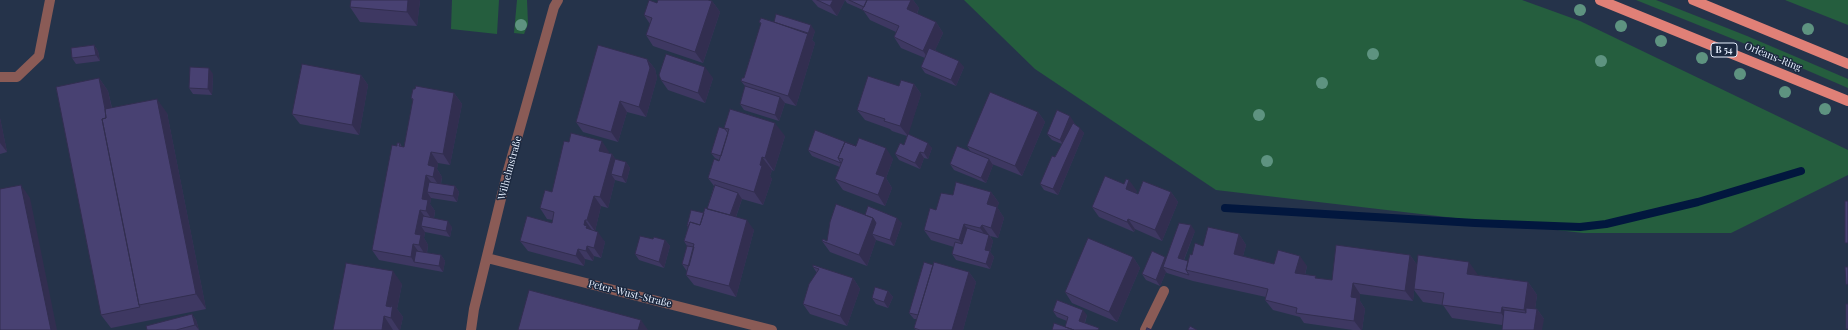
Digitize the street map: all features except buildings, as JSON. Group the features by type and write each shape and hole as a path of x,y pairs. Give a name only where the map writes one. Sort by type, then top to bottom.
{"main road":[{"name":"Orléans-Ring","path":"1600,0 1848,101"},
{"path":"1693,0 1848,64"}],"street":[{"path":"0,77 17,77 40,56 50,0"},
{"name":"Wilhelmstraße","path":"471,330 508,174 554,2"},
{"name":"Peter-Wust-Straße","path":"487,258 765,329"},
{"path":"1145,330 1164,290"}],"green space":[{"path":"452,0 499,0 497,34 451,29"},
{"path":"517,0 527,0 528,24 524,34 514,33"},
{"path":"964,0 1522,0 1580,21 1848,150 1848,175 1731,233 1583,233 1216,190 1035,69"},
{"path":"1636,0 1656,0 1747,36 1848,79 1848,88 1753,47"},
{"path":"1785,0 1848,0 1848,25"}],"waterway":[{"path":"1225,208 1475,223 1580,227 1606,224 1698,202 1801,171"}]}
